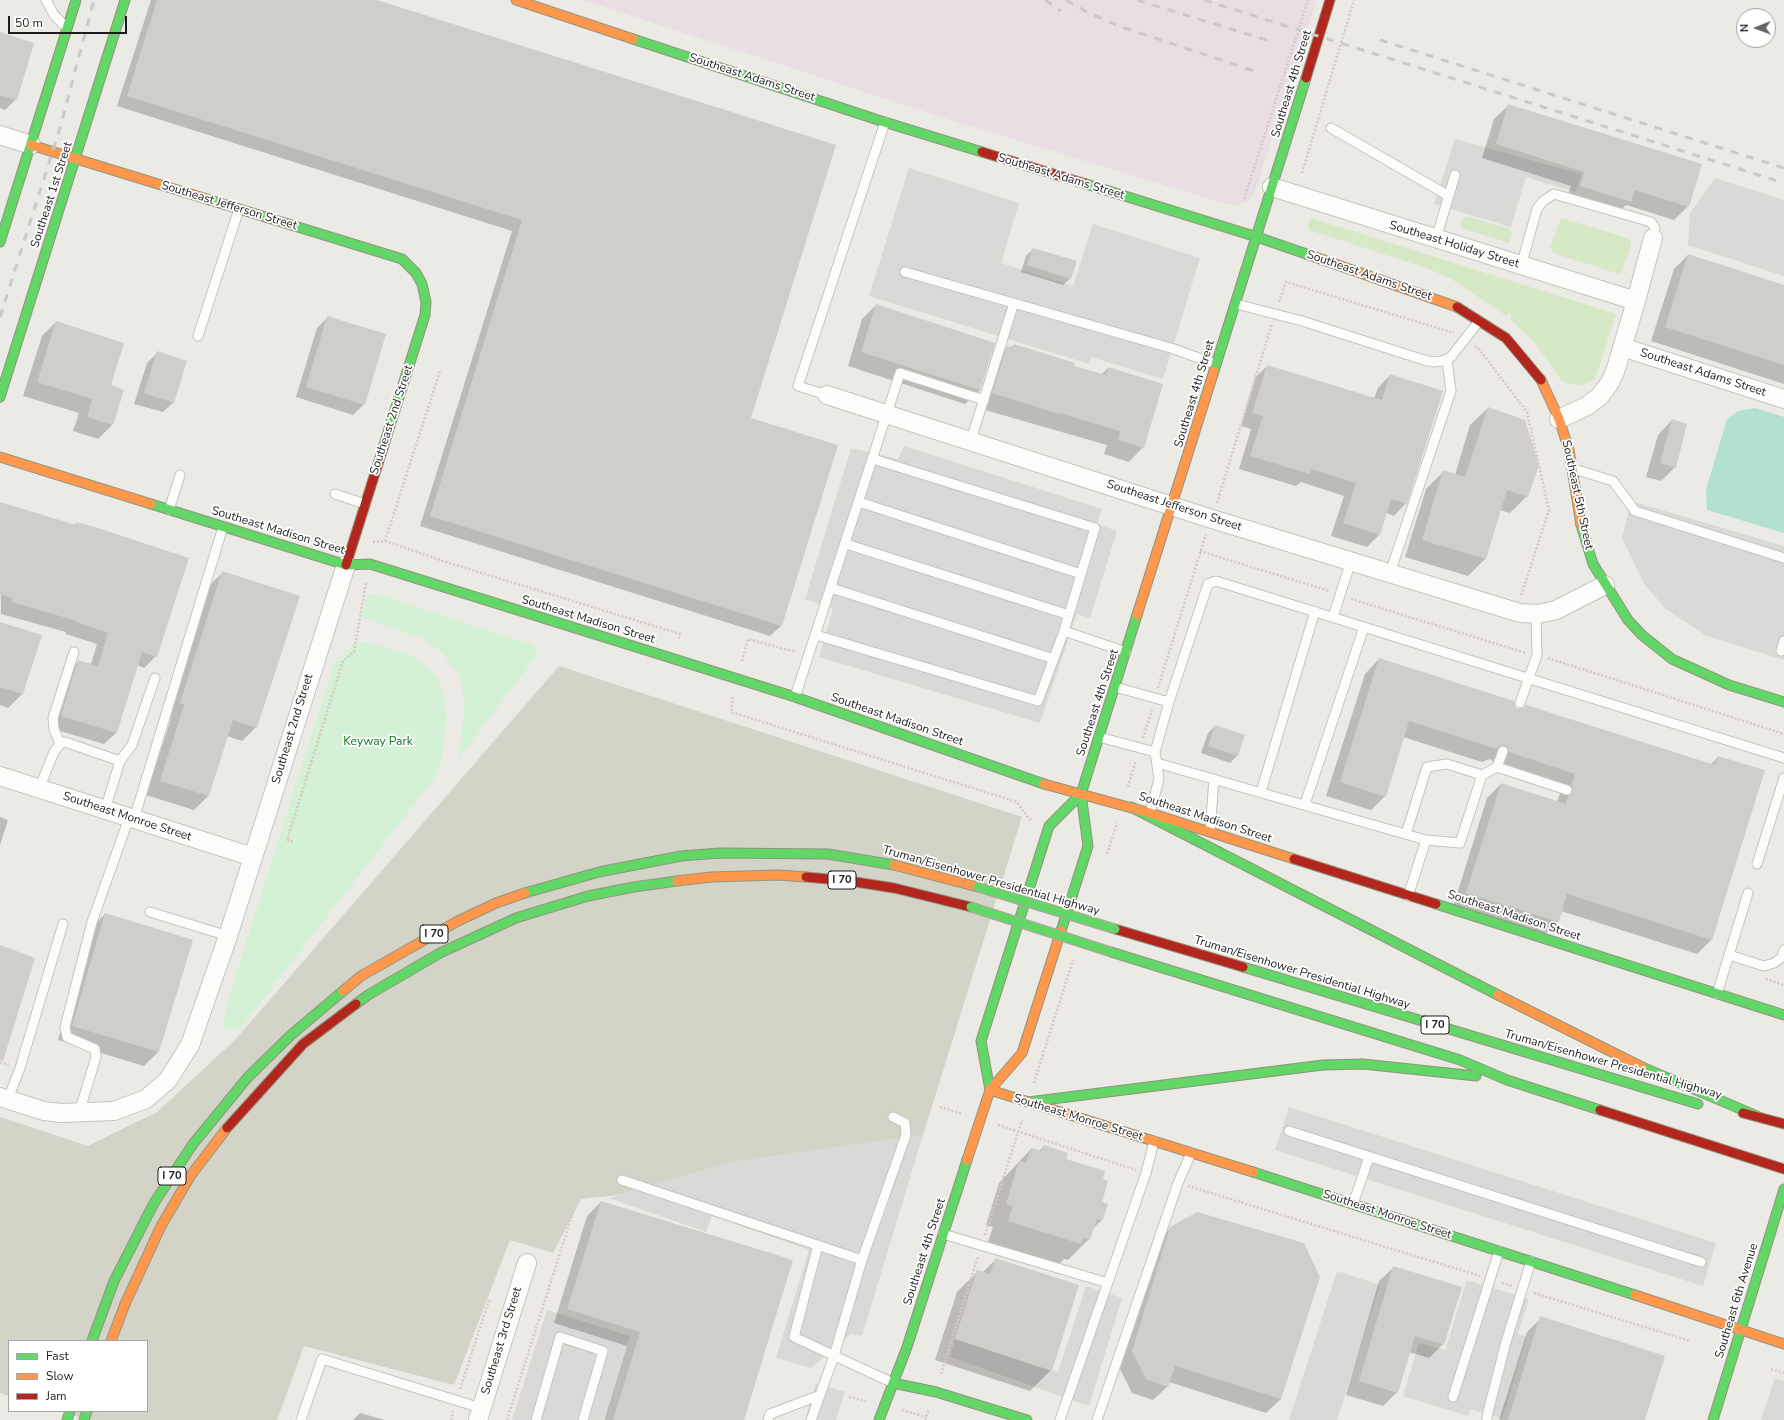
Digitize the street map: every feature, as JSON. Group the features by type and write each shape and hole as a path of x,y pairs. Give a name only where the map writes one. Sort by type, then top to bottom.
{"main road":[{"path":"0,242 76,0"},
{"name":"Southeast 1st Street","path":"0,397 76,160 125,0"},
{"name":"Southeast Adams Street","path":"516,0 885,122 1257,238 1458,307 1506,338 1522,355 1539,376 1559,419"},
{"name":"Southeast 4th Street","path":"879,1420 907,1347 990,1090 1022,1053 1088,846 1081,794 1173,506 1330,0"},
{"name":"Southeast Jefferson Street","path":"31,145 402,259 420,279"},
{"name":"Southeast 2nd Street","path":"346,565 425,315 426,302 420,279"},
{"name":"Southeast 5th Street","path":"1559,419 1569,450 1583,534 1593,564 1604,585 1628,620 1672,659 1729,685 1784,702"},
{"name":"Southeast Madison Street","path":"0,457 346,565 370,564 652,652 795,697 1041,783 1150,813 1784,1015"},
{"name":"Southeast 4th Street","path":"990,1090 981,1041 1049,826 1081,794"},
{"path":"1127,806 1626,1060 1757,1116"},
{"name":"Truman/Eisenhower Presidential Highway","path":"92,1340 114,1282 154,1203 193,1144 248,1077 290,1035 361,976 456,922 496,904 556,883 599,872 681,856 720,853 828,854 884,862 978,887 1708,1107 1757,1116 1784,1124"},
{"name":"I 70","path":"111,1340 144,1261 161,1226 191,1176 236,1116 303,1044 368,996 440,952 516,918 588,896 634,887 711,877 778,875 830,879 894,888 971,907 1460,1060 1507,1080 1784,1169"},
{"path":"1028,1102 1323,1065 1364,1064 1507,1080"},
{"name":"Southeast Monroe Street","path":"990,1090 1353,1204 1784,1344"},
{"name":"Southeast 6th Avenue","path":"1713,1420 1784,1189"},
{"path":"892,1383 936,1392 1027,1420"}],"street":[{"path":"0,136 31,145"},
{"name":"Southeast Holiday Street","path":"1272,188 1636,302"},
{"path":"1559,419 1587,406 1600,396 1609,384 1636,302 1653,238"},
{"name":"Southeast Adams Street","path":"1622,347 1784,399"},
{"name":"Southeast Jefferson Street","path":"827,395 971,440 1212,519 1524,613"},
{"name":"Southeast 2nd Street","path":"4,1098 44,1111 79,1113 114,1111 146,1099 168,1080 190,1046 228,936 346,565"},
{"path":"1524,613 1556,610 1604,585"},
{"name":"Southeast Monroe Street","path":"0,776 253,857"},
{"name":"Southeast 3rd Street","path":"479,1414 527,1262"}],"lane":[{"path":"46,0 54,15 68,28"},
{"path":"827,395 798,386 885,122"},
{"path":"1331,128 1449,196"},
{"path":"1436,239 1456,175"},
{"path":"1521,266 1537,209 1543,201 1554,194 1651,222 1655,228 1653,238"},
{"path":"198,336 239,209"},
{"path":"905,272 1174,349 1217,365"},
{"path":"971,440 1014,303"},
{"path":"1236,304 1276,314 1424,360 1447,360"},
{"path":"1390,573 1451,391 1447,360 1479,320"},
{"path":"795,697 874,459 900,373 984,400"},
{"path":"816,635 1038,701 1064,631 1095,528 874,459"},
{"path":"1572,469 1613,482 1635,511 1784,558"},
{"path":"169,510 180,475"},
{"path":"335,494 365,504"},
{"path":"859,502 1081,574"},
{"path":"79,1113 96,1057 95,1049 67,1037 65,1027 92,922 131,818 223,527"},
{"path":"846,544 1069,615"},
{"path":"1333,617 1351,561"},
{"path":"1150,813 1159,779 1155,752 1169,702 1208,584 1216,581 1784,758"},
{"path":"831,588 1054,659"},
{"path":"1261,792 1314,611"},
{"path":"1520,703 1537,655 1524,613"},
{"path":"1306,804 1364,627"},
{"path":"1064,631 1126,652"},
{"path":"1781,651 1784,641"},
{"path":"60,744 54,729 52,718 74,652"},
{"path":"105,810 120,761 132,745 155,678"},
{"path":"1115,687 1169,702"},
{"path":"1099,737 1155,752"},
{"path":"40,789 54,752 60,744 65,742 120,761"},
{"path":"1157,763 1306,804 1426,840 1460,843 1482,775 1497,767 1503,751"},
{"path":"1406,834 1427,767 1447,764 1482,775"},
{"path":"1497,767 1567,790"},
{"path":"1757,864 1784,778"},
{"path":"1210,832 1214,779"},
{"path":"1408,896 1426,840"},
{"path":"1717,994 1748,893"},
{"path":"150,912 228,936"},
{"path":"4,1098 20,1068 63,924"},
{"path":"1728,955 1764,966 1774,963 1782,957 1784,950"},
{"path":"811,1420 818,1396 834,1356 862,1260 906,1135 906,1123 893,1117"},
{"path":"1289,1131 1701,1262"},
{"path":"1060,1420 1146,1173 1154,1141"},
{"path":"1097,1420 1178,1183 1191,1153"},
{"path":"1353,1204 1369,1157"},
{"path":"622,1180 862,1260"},
{"path":"943,1234 1108,1283"},
{"path":"818,1245 794,1337 859,1366 892,1383"},
{"path":"1454,1397 1499,1251"},
{"path":"1487,1420 1506,1342 1531,1261"},
{"path":"536,1420 560,1338 603,1351 584,1420"},
{"path":"301,1420 322,1359 457,1400 479,1414"},
{"path":"768,1420 770,1414 818,1396"}],"path":[{"path":"1244,199 1308,0"},
{"path":"1302,173 1354,0"},
{"path":"1088,846 1107,855 1127,806 1140,748 1155,698 1200,551 1212,519 1286,282 1452,332 1479,349 1527,412 1549,510 1524,613"},
{"path":"385,541 440,372"},
{"path":"293,842 287,840 343,661 354,652 373,542 385,541 453,564 680,634 677,644"},
{"path":"1200,551 1537,655 1784,734"},
{"path":"731,712 1017,802 1029,819 1049,826"},
{"path":"925,1420 936,1392 981,1245 1075,953"},
{"path":"940,1107 1146,1173"},
{"path":"1178,1183 1690,1342"},
{"path":"507,1420 573,1212"},
{"path":"451,1420 489,1300"},
{"path":"1771,1369 1784,1373"}],"shaded area":[{"path":"583,0 1317,0 1254,194 1247,201 1238,205 1227,204 963,124"},
{"path":"1455,139 1581,174 1576,192 1526,177 1511,227 1434,204"},
{"path":"909,168 1019,203 1001,263 1073,286 1093,224 1200,258 1163,379 1091,357 1089,364 869,296"},
{"path":"1715,178 1784,200 1784,276 1688,245 1690,213"},
{"path":"904,446 1102,509 1097,524 1117,531 1090,618 1077,614 1040,723 819,657 833,609 805,599 851,448 898,459"},
{"path":"1631,501 1784,546 1784,660 1707,636 1666,609 1644,584 1622,538"},
{"path":"559,666 1022,817 923,1135 733,1162 618,1195 581,1199 553,1253 510,1240 454,1385 304,1346 277,1420 88,1420 62,1412 148,1412 148,1340 8,1340 8,1396 0,1393 0,1117 88,1146 157,1112 236,1039"},
{"path":"1289,1107 1716,1243 1703,1286 1275,1150"},
{"path":"923,1135 862,1336 851,1334 811,1368 776,1358 809,1250 712,1216 706,1232 609,1198 733,1162"},
{"path":"1337,1271 1380,1285 1337,1420 1289,1420"},
{"path":"1467,1280 1529,1299 1518,1334 1527,1337 1502,1419 1470,1409 1468,1416 1403,1396 1419,1343 1445,1350"},
{"path":"1086,1286 1122,1298 1089,1406 950,1357 955,1339 1058,1372"},
{"path":"547,1310 630,1336 603,1420 512,1420"},
{"path":"1775,1378 1784,1381 1784,1420 1761,1420"},
{"path":"816,1383 845,1392 836,1420 805,1420"}],"green space":[{"path":"1466,216 1510,229 1512,234 1509,243 1461,228 1462,219"},
{"path":"1311,218 1616,314 1594,380 1581,385 1563,382 1532,340 1510,319 1512,317 1509,313 1506,316 1453,280 1429,269 1309,230 1308,225"},
{"path":"1561,218 1627,238 1631,242 1631,246 1622,272 1619,274 1553,253 1550,247"},
{"path":"1755,408 1784,417 1784,533 1707,510 1706,490 1727,419 1738,411"},
{"path":"369,594 377,594 531,644 537,650 535,658 459,758 465,700 459,676 441,651 421,638 363,618 365,603"},
{"name":"Keyway Park","path":"363,642 381,645 413,657 429,668 439,682 444,696 447,717 441,764 434,779 240,1029 225,1029 224,1019 227,1003 334,664 351,645"}],"building":[{"path":"157,0 377,0 836,145 751,418 838,445 782,626 430,516 522,220 127,96"},
{"path":"0,32 34,43 17,100 0,95"},
{"path":"1508,104 1702,164 1689,207 1635,190 1631,202 1580,186 1584,172 1496,144"},
{"path":"1033,248 1077,261 1071,279 1027,265"},
{"path":"1688,254 1784,285 1784,365 1665,327"},
{"path":"876,304 995,343 980,390 861,352"},
{"path":"327,316 386,334 365,405 306,387"},
{"path":"56,321 124,343 111,385 124,390 113,425 87,417 92,399 37,382"},
{"path":"1014,344 1075,363 1074,366 1106,375 1108,367 1163,384 1144,448 1118,440 1120,431 992,393 1007,346 1012,348"},
{"path":"157,351 187,361 174,403 144,393"},
{"path":"1267,365 1382,400 1390,374 1443,391 1407,504 1391,499 1380,535 1343,523 1356,483 1311,469 1310,474 1250,456 1263,416 1252,413"},
{"path":"1488,407 1525,420 1539,465 1528,497 1507,490 1486,559 1422,540 1443,470 1465,477"},
{"path":"1672,419 1687,424 1676,468 1660,463"},
{"path":"0,502 76,525 76,522 98,528 189,558 157,657 142,652 117,733 61,716 78,660 98,666 108,633 77,621 12,602 13,598 0,594"},
{"path":"222,571 300,596 257,728 233,720 209,796 160,781 184,705 180,703"},
{"path":"0,622 42,635 23,694 0,687"},
{"path":"1379,658 1514,701 1515,707 1518,709 1524,708 1526,705 1715,765 1718,756 1765,770 1712,940 1567,894 1559,922 1466,893 1501,783 1566,804 1568,796 1573,791 1571,786 1575,774 1509,752 1505,745 1500,746 1497,749 1409,721 1386,797 1340,782"},
{"path":"1215,725 1245,735 1238,756 1208,746"},
{"path":"105,913 193,940 159,1052 72,1026"},
{"path":"0,945 35,958 3,1061 0,1060"},
{"path":"1044,1145 1068,1153 1066,1159 1105,1171 1103,1179 1108,1181 1102,1202 1108,1204 1103,1220 1097,1219 1090,1240 1083,1238 1081,1244 1008,1221 1013,1206 1006,1204 1019,1161 1026,1163 1031,1148 1042,1151"},
{"path":"601,1201 793,1260 744,1420 613,1420 640,1332 567,1309"},
{"path":"1197,1212 1304,1243 1320,1277 1281,1399 1175,1366 1168,1387 1146,1379 1132,1351 1170,1227"},
{"path":"995,1258 1079,1285 1052,1371 955,1339 977,1270 990,1274"},
{"path":"1393,1266 1462,1287 1444,1345 1415,1336 1398,1393 1359,1381"},
{"path":"1540,1316 1665,1356 1645,1420 1508,1420"}],"railway":[{"path":"0,317 60,128 94,0"},
{"path":"1045,0 1061,11"},
{"path":"1066,0 1087,12 1119,26 1254,71"},
{"path":"1137,0 1273,42"},
{"path":"1204,0 1784,183"},
{"path":"1380,40 1784,168"}],"traffic: fast":[{"path":"0,242 76,0"},
{"path":"0,397 125,0"},
{"path":"633,39 881,121 982,152"},
{"path":"1214,371 1306,78"},
{"path":"1086,184 1257,237 1315,257"},
{"path":"210,200 402,259 416,273 422,284 426,302 425,315 383,448"},
{"path":"151,504 346,565 370,564 652,652"},
{"path":"1581,525 1593,564 1628,620 1642,635 1672,659 1729,685 1784,702"},
{"path":"1061,931 1088,846 1081,794 1137,615"},
{"path":"652,652 795,697 1044,784"},
{"path":"990,1090 981,1041 1049,826 1081,794"},
{"path":"1131,807 1498,995"},
{"path":"525,893 599,872 681,856 720,853 828,854 894,865"},
{"path":"356,1004 368,995 440,953 516,918 588,896 634,887 677,881"},
{"path":"978,887 1115,929"},
{"path":"1436,904 1784,1015"},
{"path":"971,907 1111,952"},
{"path":"1111,952 1460,1060 1507,1080 1600,1110"},
{"path":"1243,967 1698,1104"},
{"path":"92,1340 114,1281 154,1203 193,1144 248,1077 291,1035 343,991"},
{"path":"1028,1102 1323,1065 1363,1064 1476,1076"},
{"path":"1642,1067 1757,1116"},
{"path":"879,1420 907,1347 967,1160"},
{"path":"1253,1172 1635,1295"},
{"path":"1713,1420 1784,1189"},
{"path":"893,1383 936,1392 1027,1420"},
{"path":"67,1420 70,1412"},
{"path":"84,1420 87,1412"}],"traffic: slow":[{"path":"516,0 633,39"},
{"path":"31,145 210,200"},
{"path":"1315,257 1457,307"},
{"path":"1137,615 1214,371"},
{"path":"1541,380 1559,419 1569,450 1581,525"},
{"path":"0,457 151,504"},
{"path":"1044,784 1150,813 1294,859"},
{"path":"894,865 978,887"},
{"path":"677,881 711,877 778,875 806,877"},
{"path":"343,991 361,976 456,922 496,903 525,893"},
{"path":"967,1160 990,1090 1022,1053 1061,931"},
{"path":"1498,995 1642,1067"},
{"path":"990,1090 1253,1172"},
{"path":"111,1340 125,1304 161,1226 191,1175 227,1128"},
{"path":"1635,1295 1784,1344"}],"traffic: jam":[{"path":"1306,78 1330,0"},
{"path":"982,152 1086,184"},
{"path":"1457,307 1506,338 1541,380"},
{"path":"346,565 383,448"},
{"path":"1294,859 1436,904"},
{"path":"806,877 849,881 894,888 971,907"},
{"path":"1115,929 1243,967"},
{"path":"227,1128 303,1044 356,1004"},
{"path":"1600,1110 1784,1169"},
{"path":"1743,1113 1784,1124"}]}
